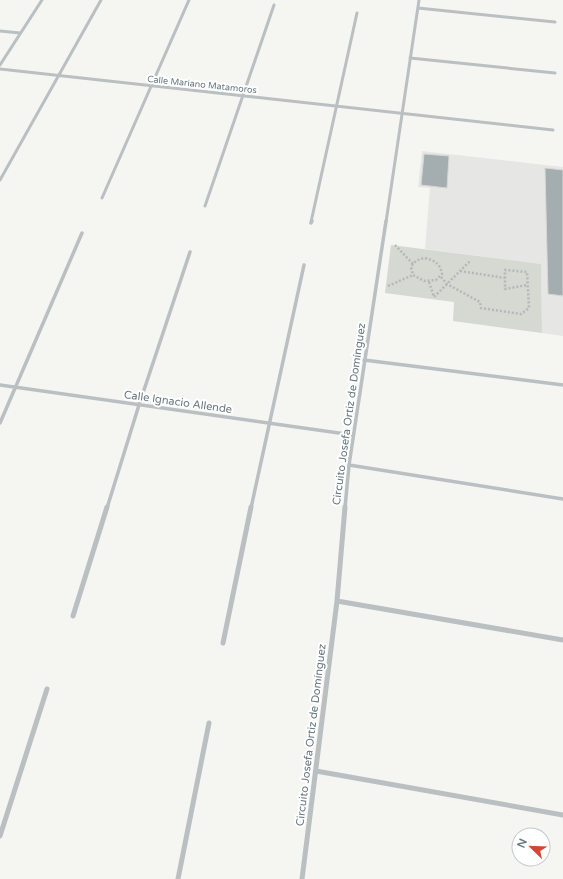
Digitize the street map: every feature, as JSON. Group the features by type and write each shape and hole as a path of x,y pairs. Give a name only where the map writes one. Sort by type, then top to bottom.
{"street":[{"path":"0,66 42,0"},
{"path":"0,180 101,0"},
{"path":"102,198 189,0"},
{"name":"Circuito Josefa Ortiz de Domínguez","path":"302,879 337,601 348,465 419,0"},
{"path":"205,206 274,6"},
{"path":"418,8 555,22"},
{"path":"311,222 357,13"},
{"path":"0,31 20,33"},
{"path":"410,58 555,73"},
{"name":"Calle Mariano Matamoros","path":"0,69 553,130"},
{"path":"0,423 82,233"},
{"path":"73,616 139,405 190,252"},
{"path":"223,643 268,424 304,265"},
{"path":"364,360 563,384"},
{"name":"Calle Ignacio Allende","path":"0,384 268,424 353,435"},
{"path":"348,465 563,499"},
{"path":"337,601 563,640"},
{"path":"0,836 47,689"},
{"path":"178,879 209,724"},
{"path":"316,771 563,815"}],"path":[{"path":"384,233 412,264 411,267 413,276 421,281 429,282 437,280 441,277 443,270 442,266 435,261 425,258 412,264"},
{"path":"429,282 434,297 471,260"},
{"path":"441,277 447,284 480,302 480,308 521,314 529,308 528,285 527,272 505,270 504,289 528,285"},
{"path":"460,271 505,278"},
{"path":"375,292 413,276"}],"shaded area":[{"path":"422,151 563,167 563,336 542,333 541,264 425,249 430,188 418,187"},
{"path":"391,245 541,264 542,333 453,321 454,302 385,293"}],"building":[{"path":"424,154 449,156 447,188 421,185"},
{"path":"545,168 563,170 563,296 548,294"}]}
